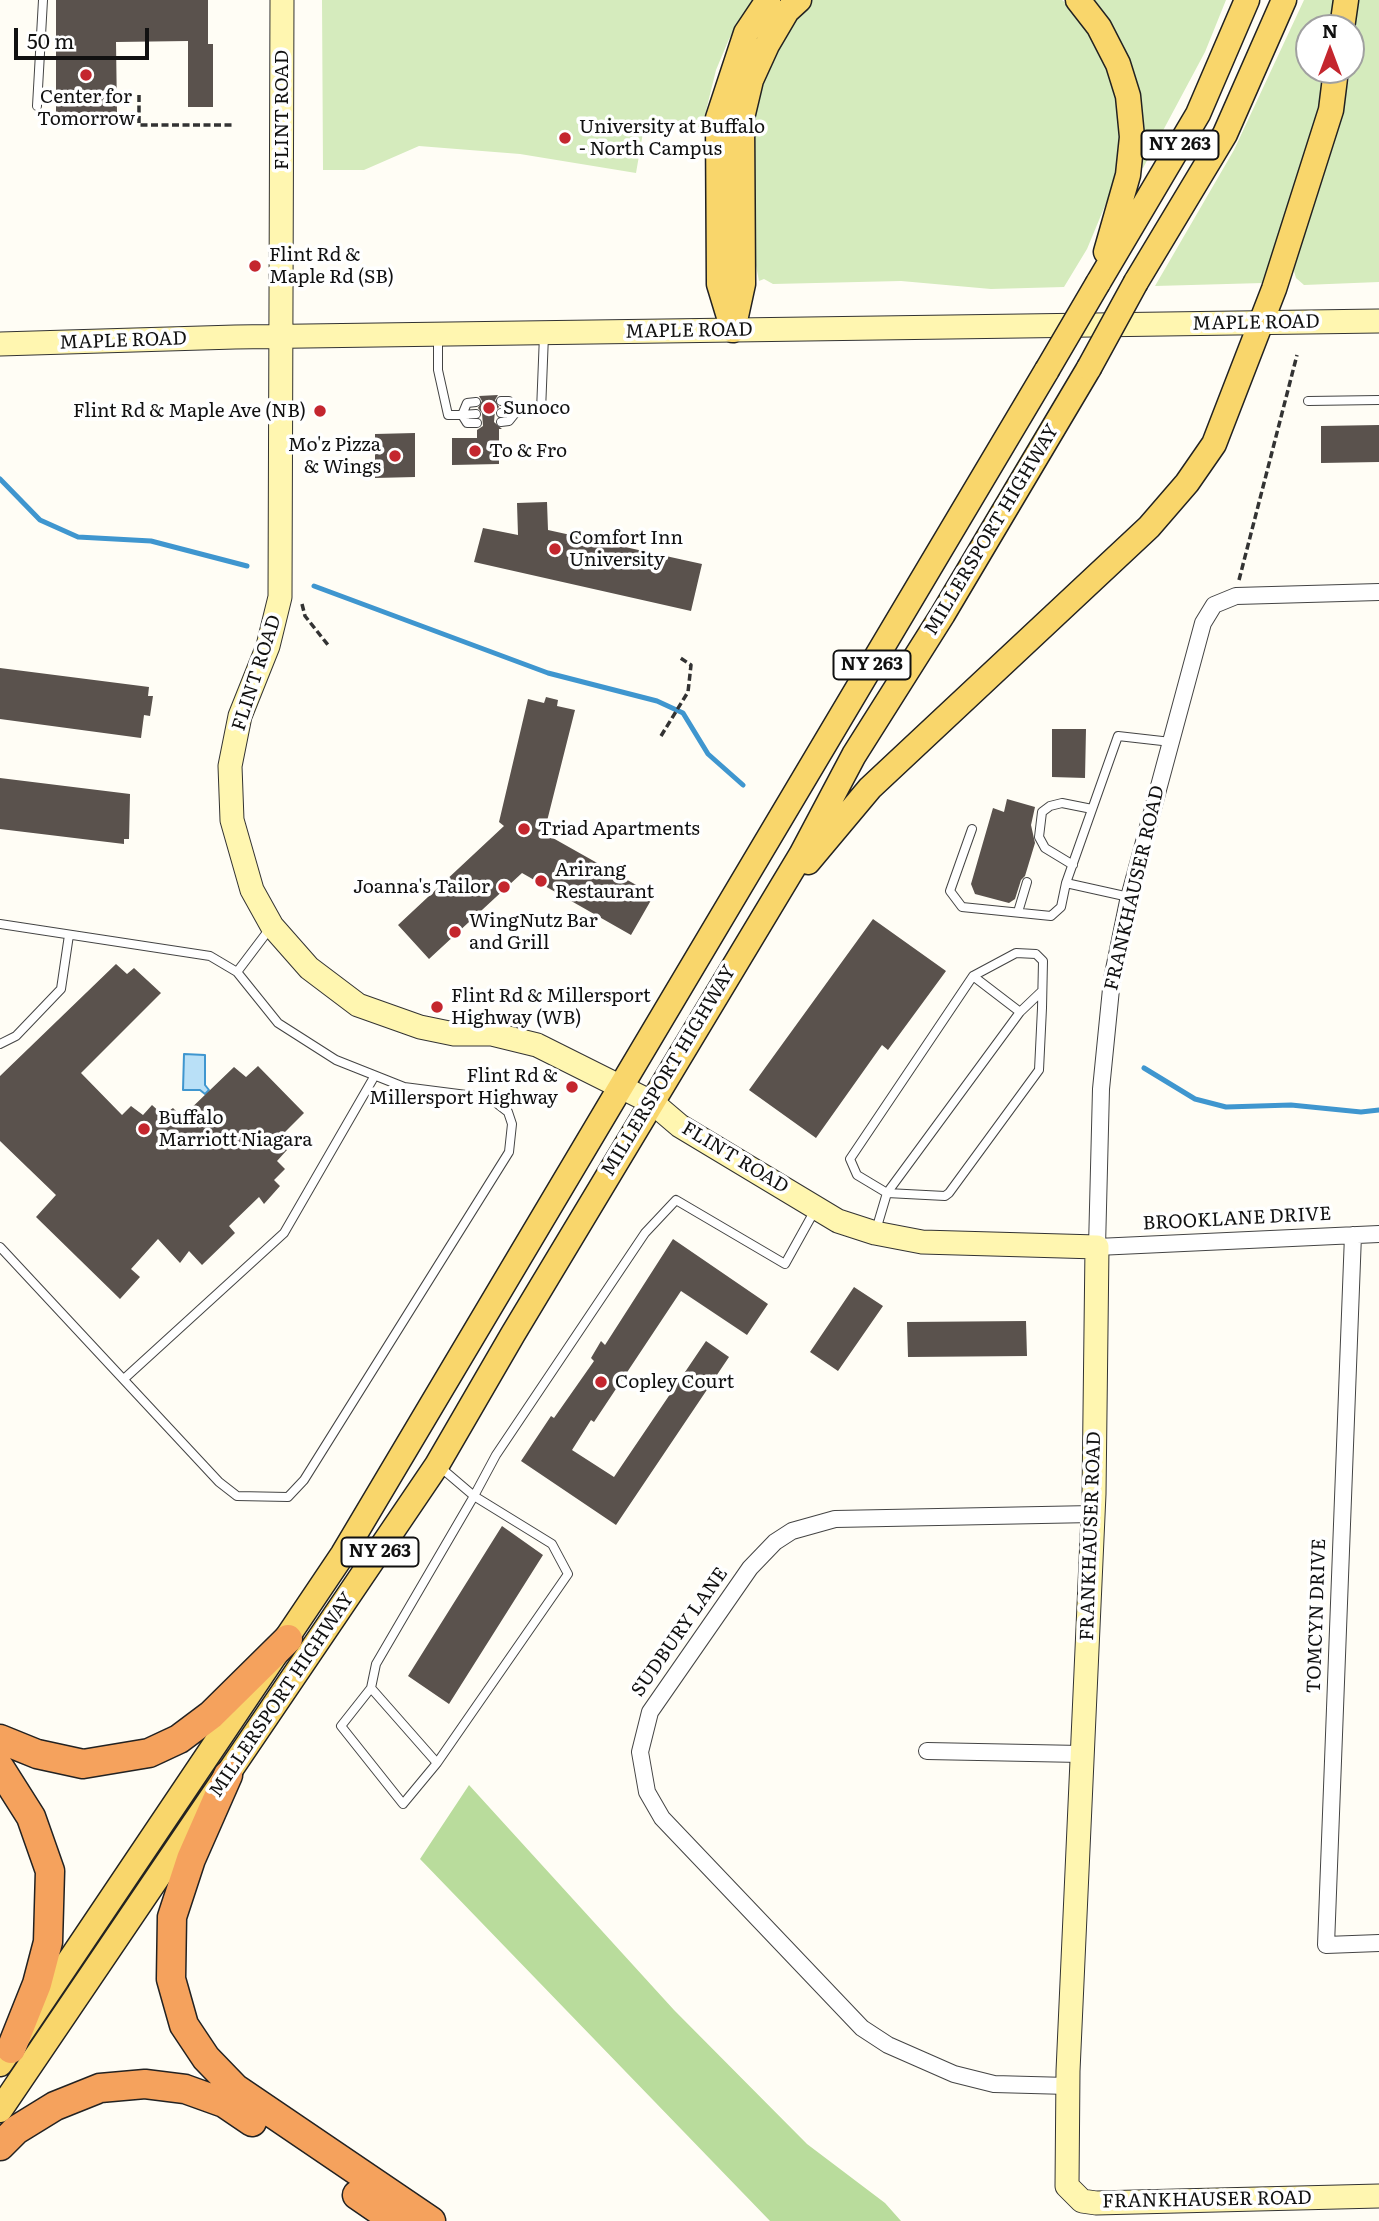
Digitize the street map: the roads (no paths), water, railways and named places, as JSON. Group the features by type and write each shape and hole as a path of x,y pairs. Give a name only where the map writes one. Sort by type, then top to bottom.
{"highway":[{"path":"0,1739 37,1754 83,1764 149,1753 179,1739 211,1715 288,1639"},
{"path":"0,1769 31,1817 50,1871 48,1942 37,1984 5,2057"},
{"path":"228,1775 191,1859 172,1917 171,1979 184,2025 206,2058 234,2088 431,2221"},
{"path":"0,2146 16,2130 55,2106 100,2088 145,2084 185,2089 224,2104 395,2221"}],"main road":[{"path":"733,330 719,284 718,118 746,33 768,0"},
{"path":"733,330 744,284 742,118 751,80 767,45 787,11 799,0"},
{"path":"1078,0 1099,27 1118,64 1128,96 1132,136 1128,175 1098,283"},
{"name":"MILLERSPORT HIGHWAY","path":"5,2057 344,1554 1198,114 1247,0"},
{"name":"MILLERSPORT HIGHWAY","path":"0,2110 438,1465 801,855 854,755 943,614 1225,134 1284,0"},
{"path":"770,904 870,788 1149,527 1187,484 1214,444 1261,323 1331,110 1334,84"}],"street":[{"name":"FLINT ROAD","path":"282,0 280,597 268,646 240,716 229,776 232,820 244,872 272,926 309,968 332,988 381,1016 454,1034 492,1034 524,1041 653,1103 680,1126 838,1221 875,1233 960,1245 1097,1247"},
{"name":"MAPLE ROAD","path":"0,344 438,334 1379,321"},
{"name":"FRANKHAUSER ROAD","path":"1379,592 1236,596 1217,603 1206,618 1129,897 1112,979 1105,1030 1097,1247 1093,1514 1065,2180 1073,2195 1082,2201 1120,2204 1379,2196"},
{"name":"BROOKLANE DRIVE","path":"1097,1247 1379,1234"},
{"name":"TOMCYN DRIVE","path":"1353,1235 1326,1945 1379,1943"},
{"name":"SUDBURY LANE","path":"1068,2086 994,2084 954,2074 900,2052 862,2028 663,1818 647,1792 640,1752 650,1712 750,1568 775,1542 792,1531 835,1519 1093,1514"},
{"path":"927,1751 1081,1754"}],"lane":[{"path":"37,106 43,0"},
{"path":"517,411 541,411 544,333"},
{"path":"438,334 438,370 448,415 462,415"},
{"path":"1308,401 1379,400"},
{"path":"501,401 509,401 517,411"},
{"path":"462,415 467,402 476,402"},
{"path":"501,418 509,421 517,411"},
{"path":"462,415 467,423 477,418"},
{"path":"972,829 950,891 962,907 1051,916 1060,907 1118,736 1171,742"},
{"path":"1073,865 1045,848 1039,837 1042,812 1050,806 1062,803 1092,809"},
{"path":"1018,912 1027,882"},
{"path":"1066,883 1129,897"},
{"path":"0,924 210,956 237,972 278,1023 336,1060 374,1077 420,1091 490,1098 508,1112 512,1124 509,1152 304,1480 288,1497 237,1496 219,1482 125,1378 0,1247"},
{"path":"237,972 272,926"},
{"path":"0,1044 16,1037 61,989 69,935"},
{"path":"1016,953 1036,954 1043,961 1042,991 1039,1070 949,1193 945,1196 887,1193 857,1175 850,1159 973,976 1016,953"},
{"path":"973,976 1020,1012"},
{"path":"875,1233 887,1193 1020,1012 1042,991"},
{"path":"125,1378 284,1233 374,1077"},
{"path":"438,1465 474,1496 552,1544 568,1574 437,1762 403,1804 341,1726 371,1688 376,1664 474,1496 496,1455 645,1233 676,1200 785,1264 816,1207"},
{"path":"371,1688 437,1762"}],"water":[{"path":"184,1054 205,1055 205,1085 209,1090 205,1094 200,1090 183,1090"}],"waterway":[{"path":"0,479 40,520 78,537 151,541 247,566"},
{"path":"314,586 548,673 657,701 683,713 708,754 743,785"},
{"path":"1144,1068 1195,1099 1226,1107 1291,1105 1361,1112 1379,1110"}],"place":[{"name":"Center for Tomorrow","path":"86,75"},
{"name":"University at Buffalo - North Campus","path":"565,138"},
{"name":"Flint Rd & Maple Rd (SB)","path":"255,266"},
{"name":"Sunoco","path":"489,408"},
{"name":"Flint Rd & Maple Ave (NB)","path":"320,411"},
{"name":"To & Fro","path":"475,451"},
{"name":"Mo'z Pizza & Wings","path":"395,456"},
{"name":"Comfort Inn University","path":"555,549"},
{"name":"Triad Apartments","path":"524,829"},
{"name":"Arirang Restaurant","path":"541,881"},
{"name":"Joanna's Tailor","path":"504,887"},
{"name":"WingNutz Bar and Grill","path":"455,932"},
{"name":"Flint Rd & Millersport Highway (WB)","path":"437,1007"},
{"name":"Flint Rd & Millersport Highway","path":"572,1087"},
{"name":"Buffalo Marriott Niagara","path":"144,1129"},
{"name":"Copley Court","path":"601,1382"}]}
